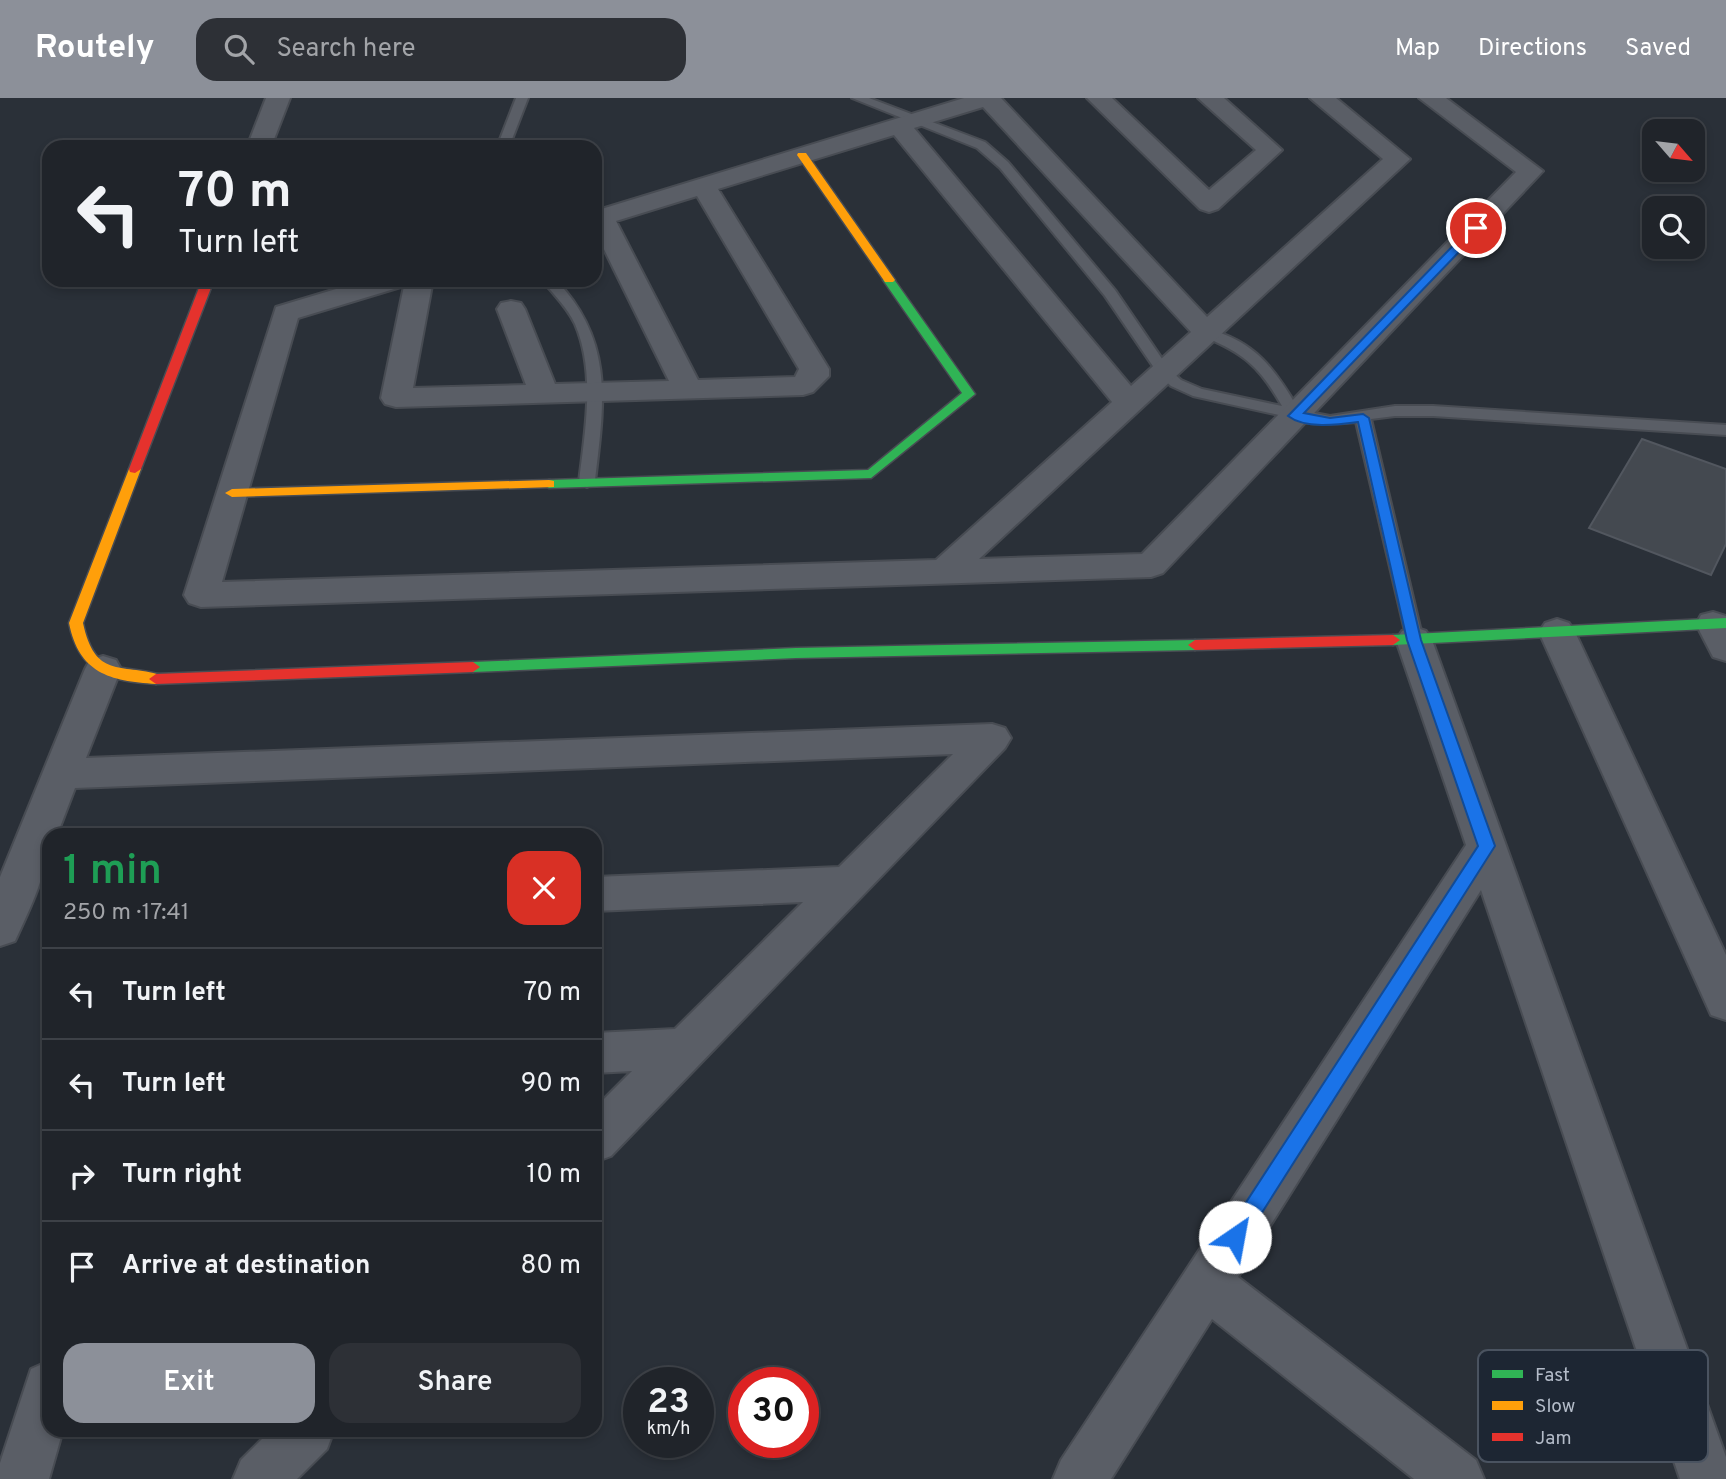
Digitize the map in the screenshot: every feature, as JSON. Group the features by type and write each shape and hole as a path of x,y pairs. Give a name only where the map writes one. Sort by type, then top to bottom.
{"street":[{"path":"263,140 278,98"},
{"path":"602,217 988,98 1207,333"},
{"path":"1099,98 1209,204 1270,150 1210,98"},
{"path":"945,571 1398,159 1322,98"},
{"path":"372,287 286,313 201,595 1151,565 1531,171 1431,98"},
{"path":"906,123 1130,404"},
{"path":"232,493 871,474 969,394 802,155"},
{"path":"418,287 396,398 799,387 812,380 815,372 703,186"},
{"path":"602,226 688,390"},
{"path":"205,287 76,623 75,638 80,651 103,668 143,679 796,653 1414,640 1557,632 1722,632"},
{"path":"511,309 544,394"},
{"path":"1557,632 1726,1001"},
{"path":"1414,640 1662,1350"},
{"path":"0,928 103,668"},
{"path":"61,774 992,738 602,1133"},
{"path":"1080,1479 1486,846"},
{"path":"602,894 849,883"},
{"path":"602,1053 685,1049"},
{"path":"1206,1283 1457,1479"},
{"path":"22,1479 42,1411"},
{"path":"269,1459 299,1437"},
{"path":"1701,1462 1707,1479"}],"lane":[{"path":"506,140 522,98"},
{"path":"858,98 906,123 981,145 1004,165 1110,293 1164,372 1176,383 1198,393 1295,416 1330,421 1395,411 1433,411 1726,430"},
{"path":"554,287 579,315 590,348 597,392 587,482"},
{"path":"1207,333 1237,344 1256,356 1272,376 1295,416"},
{"path":"1363,418 1414,640"}],"building":[{"path":"1642,439 1726,469 1726,544 1711,575 1589,528"}],"traffic: fast":[{"path":"549,484 871,474 969,394 889,280"},
{"path":"1393,640 1726,623"},
{"path":"473,667 796,653 1195,645"}],"traffic: slow":[{"path":"802,155 889,280"},
{"path":"135,469 76,623 85,651 102,668 127,676 156,679"},
{"path":"232,493 549,484"}],"traffic: jam":[{"path":"135,469 205,287"},
{"path":"1195,645 1393,640"},
{"path":"156,679 473,667"}],"route":[{"path":"1235,1237 1486,846 1414,640 1363,418 1330,421 1295,416 1476,228"}]}
